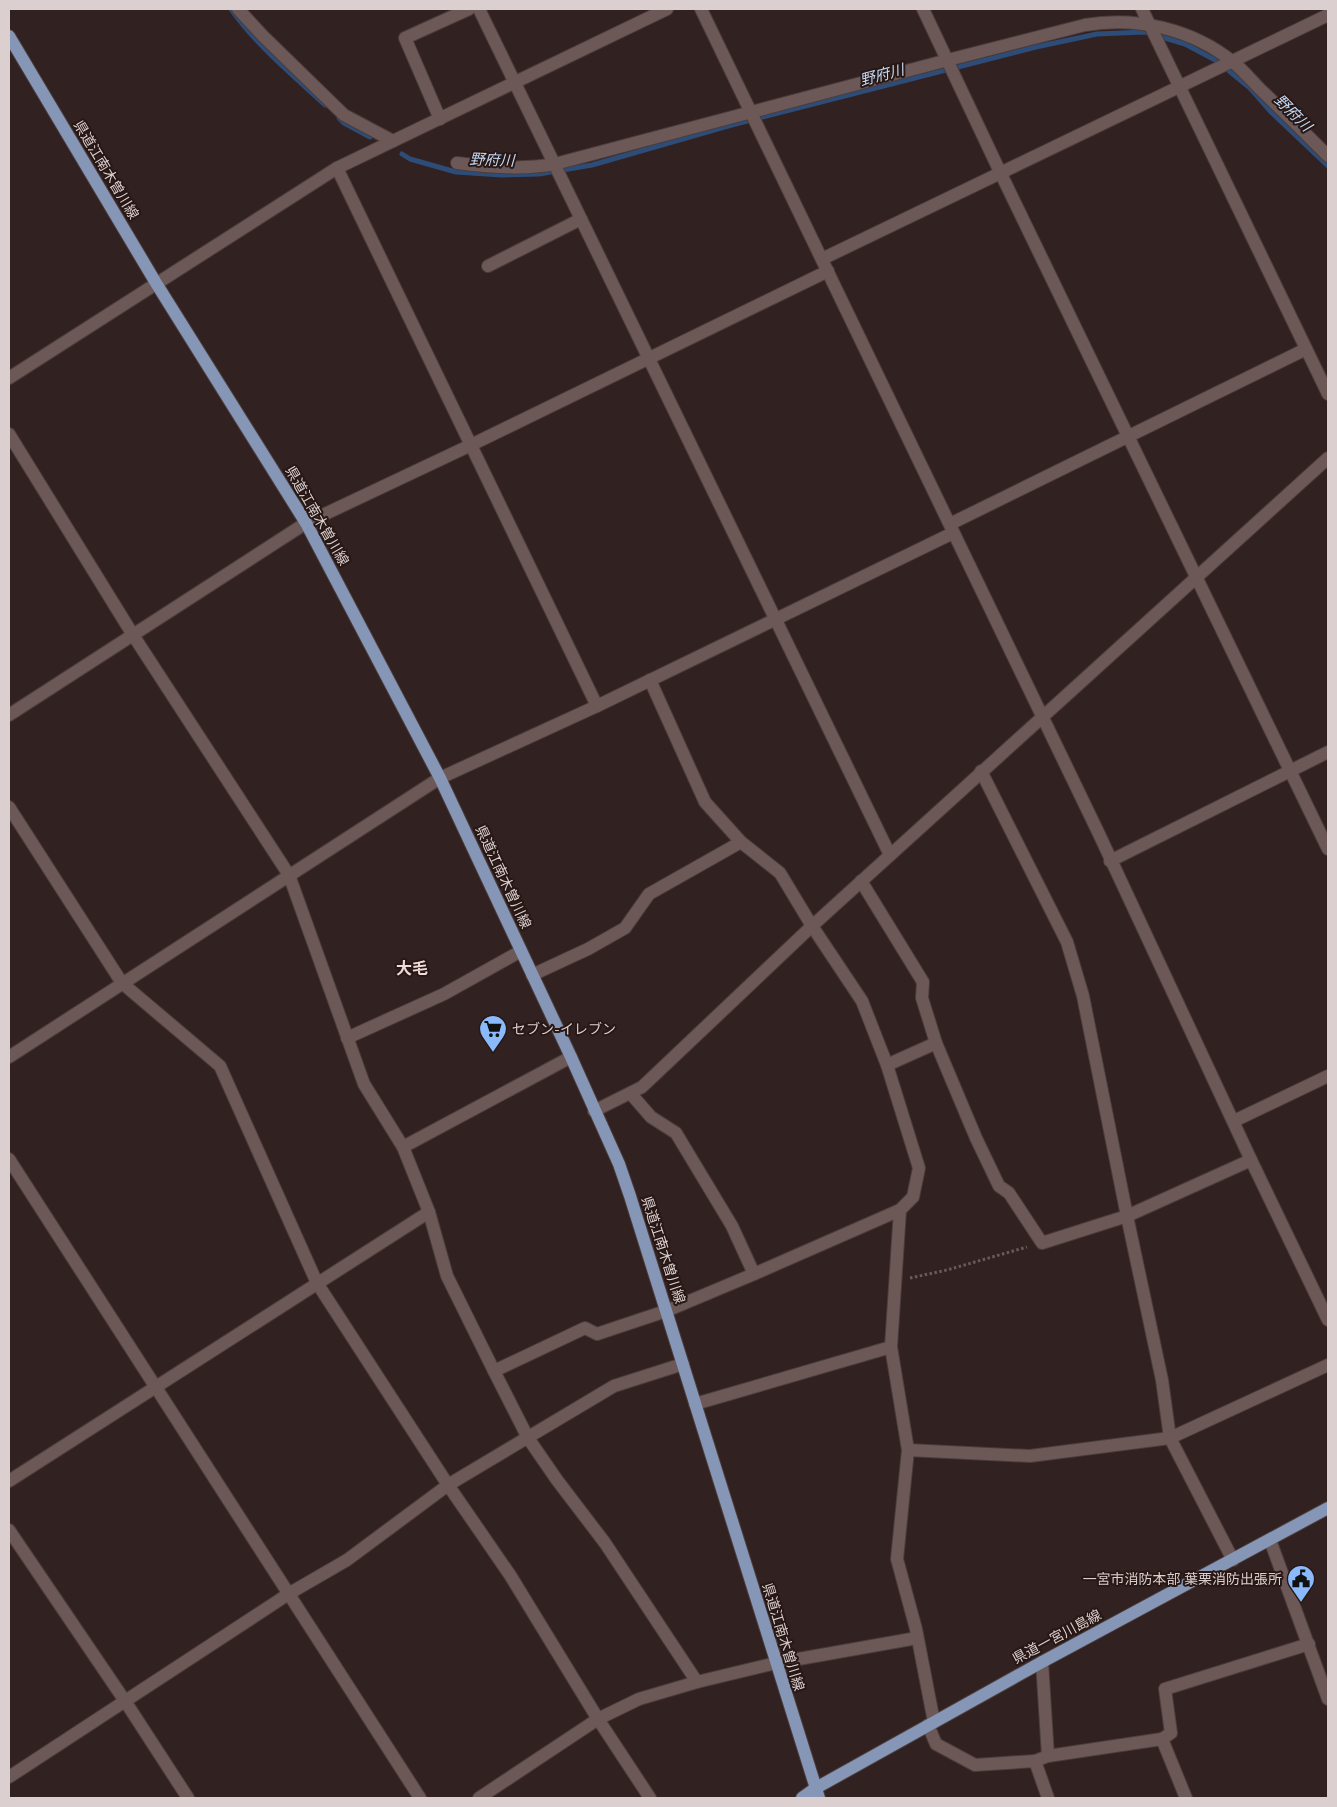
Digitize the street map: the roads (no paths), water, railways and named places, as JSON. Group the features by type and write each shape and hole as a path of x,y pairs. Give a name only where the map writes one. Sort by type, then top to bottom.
{"main road":[{"name":"県道江南木曽川線","path":"9,36 156,282 306,523 440,778 571,1058 619,1164 818,1793"},
{"name":"県道一宮川島線","path":"802,1798 818,1793 931,1724 1328,1508"}],"street":[{"path":"238,9 344,115 394,141"},
{"path":"440,118 405,38 469,9"},
{"path":"479,9 890,855"},
{"path":"9,378 156,282 337,168 667,9"},
{"path":"701,9 1042,718 1328,1320"},
{"path":"924,9 1001,174 1328,850"},
{"path":"1142,9 1328,394"},
{"path":"822,259 1328,15"},
{"path":"458,163 558,170 950,65 1085,25 1104,22 1168,29 1208,46 1328,156"},
{"path":"337,168 597,706"},
{"path":"488,266 581,220"},
{"path":"9,715 306,523 828,271"},
{"path":"9,1057 440,778 597,706 774,619 951,529 1127,436 1306,349"},
{"path":"9,434 132,635 289,875 364,1084 403,1147 429,1212 447,1276 494,1371 528,1438 556,1480 605,1543 697,1682"},
{"path":"594,1112 642,1087 861,881 1328,458"},
{"path":"494,1371 585,1328 597,1334 666,1310 754,1274 900,1210 913,1197 919,1168 887,1065 862,1001 780,874 741,842 704,802 650,680"},
{"path":"1110,861 1328,752"},
{"path":"981,772 1067,942 1083,996 1162,1380 1170,1438 1233,1560"},
{"path":"9,806 122,983 220,1066 317,1283 448,1485 510,1575 598,1719 650,1798"},
{"path":"532,975 588,949 625,928 649,894 741,842"},
{"path":"861,881 923,982 922,998 936,1043 976,1138 999,1186 1008,1193 1042,1243 1127,1216 1251,1160"},
{"path":"347,1038 444,994 521,951"},
{"path":"887,1065 936,1043"},
{"path":"403,1147 571,1058"},
{"path":"1234,1121 1328,1076"},
{"path":"631,1094 651,1117 676,1134 732,1226 754,1274"},
{"path":"9,1159 290,1593 420,1798"},
{"path":"900,1210 891,1347 908,1450 897,1559 918,1638 931,1724 936,1744 975,1765 1035,1761 1048,1756 1162,1738 1171,1733 1165,1689 1309,1644"},
{"path":"9,1481 157,1388 429,1212"},
{"path":"695,1404 891,1347"},
{"path":"9,1776 290,1593 347,1560 448,1485 614,1386 683,1364"},
{"path":"908,1450 1030,1456 1170,1438 1328,1365"},
{"path":"9,1530 188,1798"},
{"path":"1270,1540 1328,1699"},
{"path":"479,1798 598,1719 640,1699 697,1682 776,1663 918,1638"},
{"path":"1042,1662 1048,1756"},
{"path":"1162,1738 1186,1798"},
{"path":"1035,1761 1048,1798"}],"waterway":[{"name":"野府川","path":"231,9 264,48 325,105"},
{"name":"野府川","path":"402,154 410,159 456,172 502,175 539,174 592,165 728,126 1036,47 1097,34 1145,32 1185,44 1217,61 1250,88 1272,113 1328,166"},
{"name":"野府川","path":"339,118 344,123 370,137"}],"place":[{"name":"セブン-イレブン","path":"493,1053"},
{"name":"一宮市消防本部 葉栗消防出張所","path":"1301,1603"}],"district":[{"name":"大毛","path":"412,969"}]}
